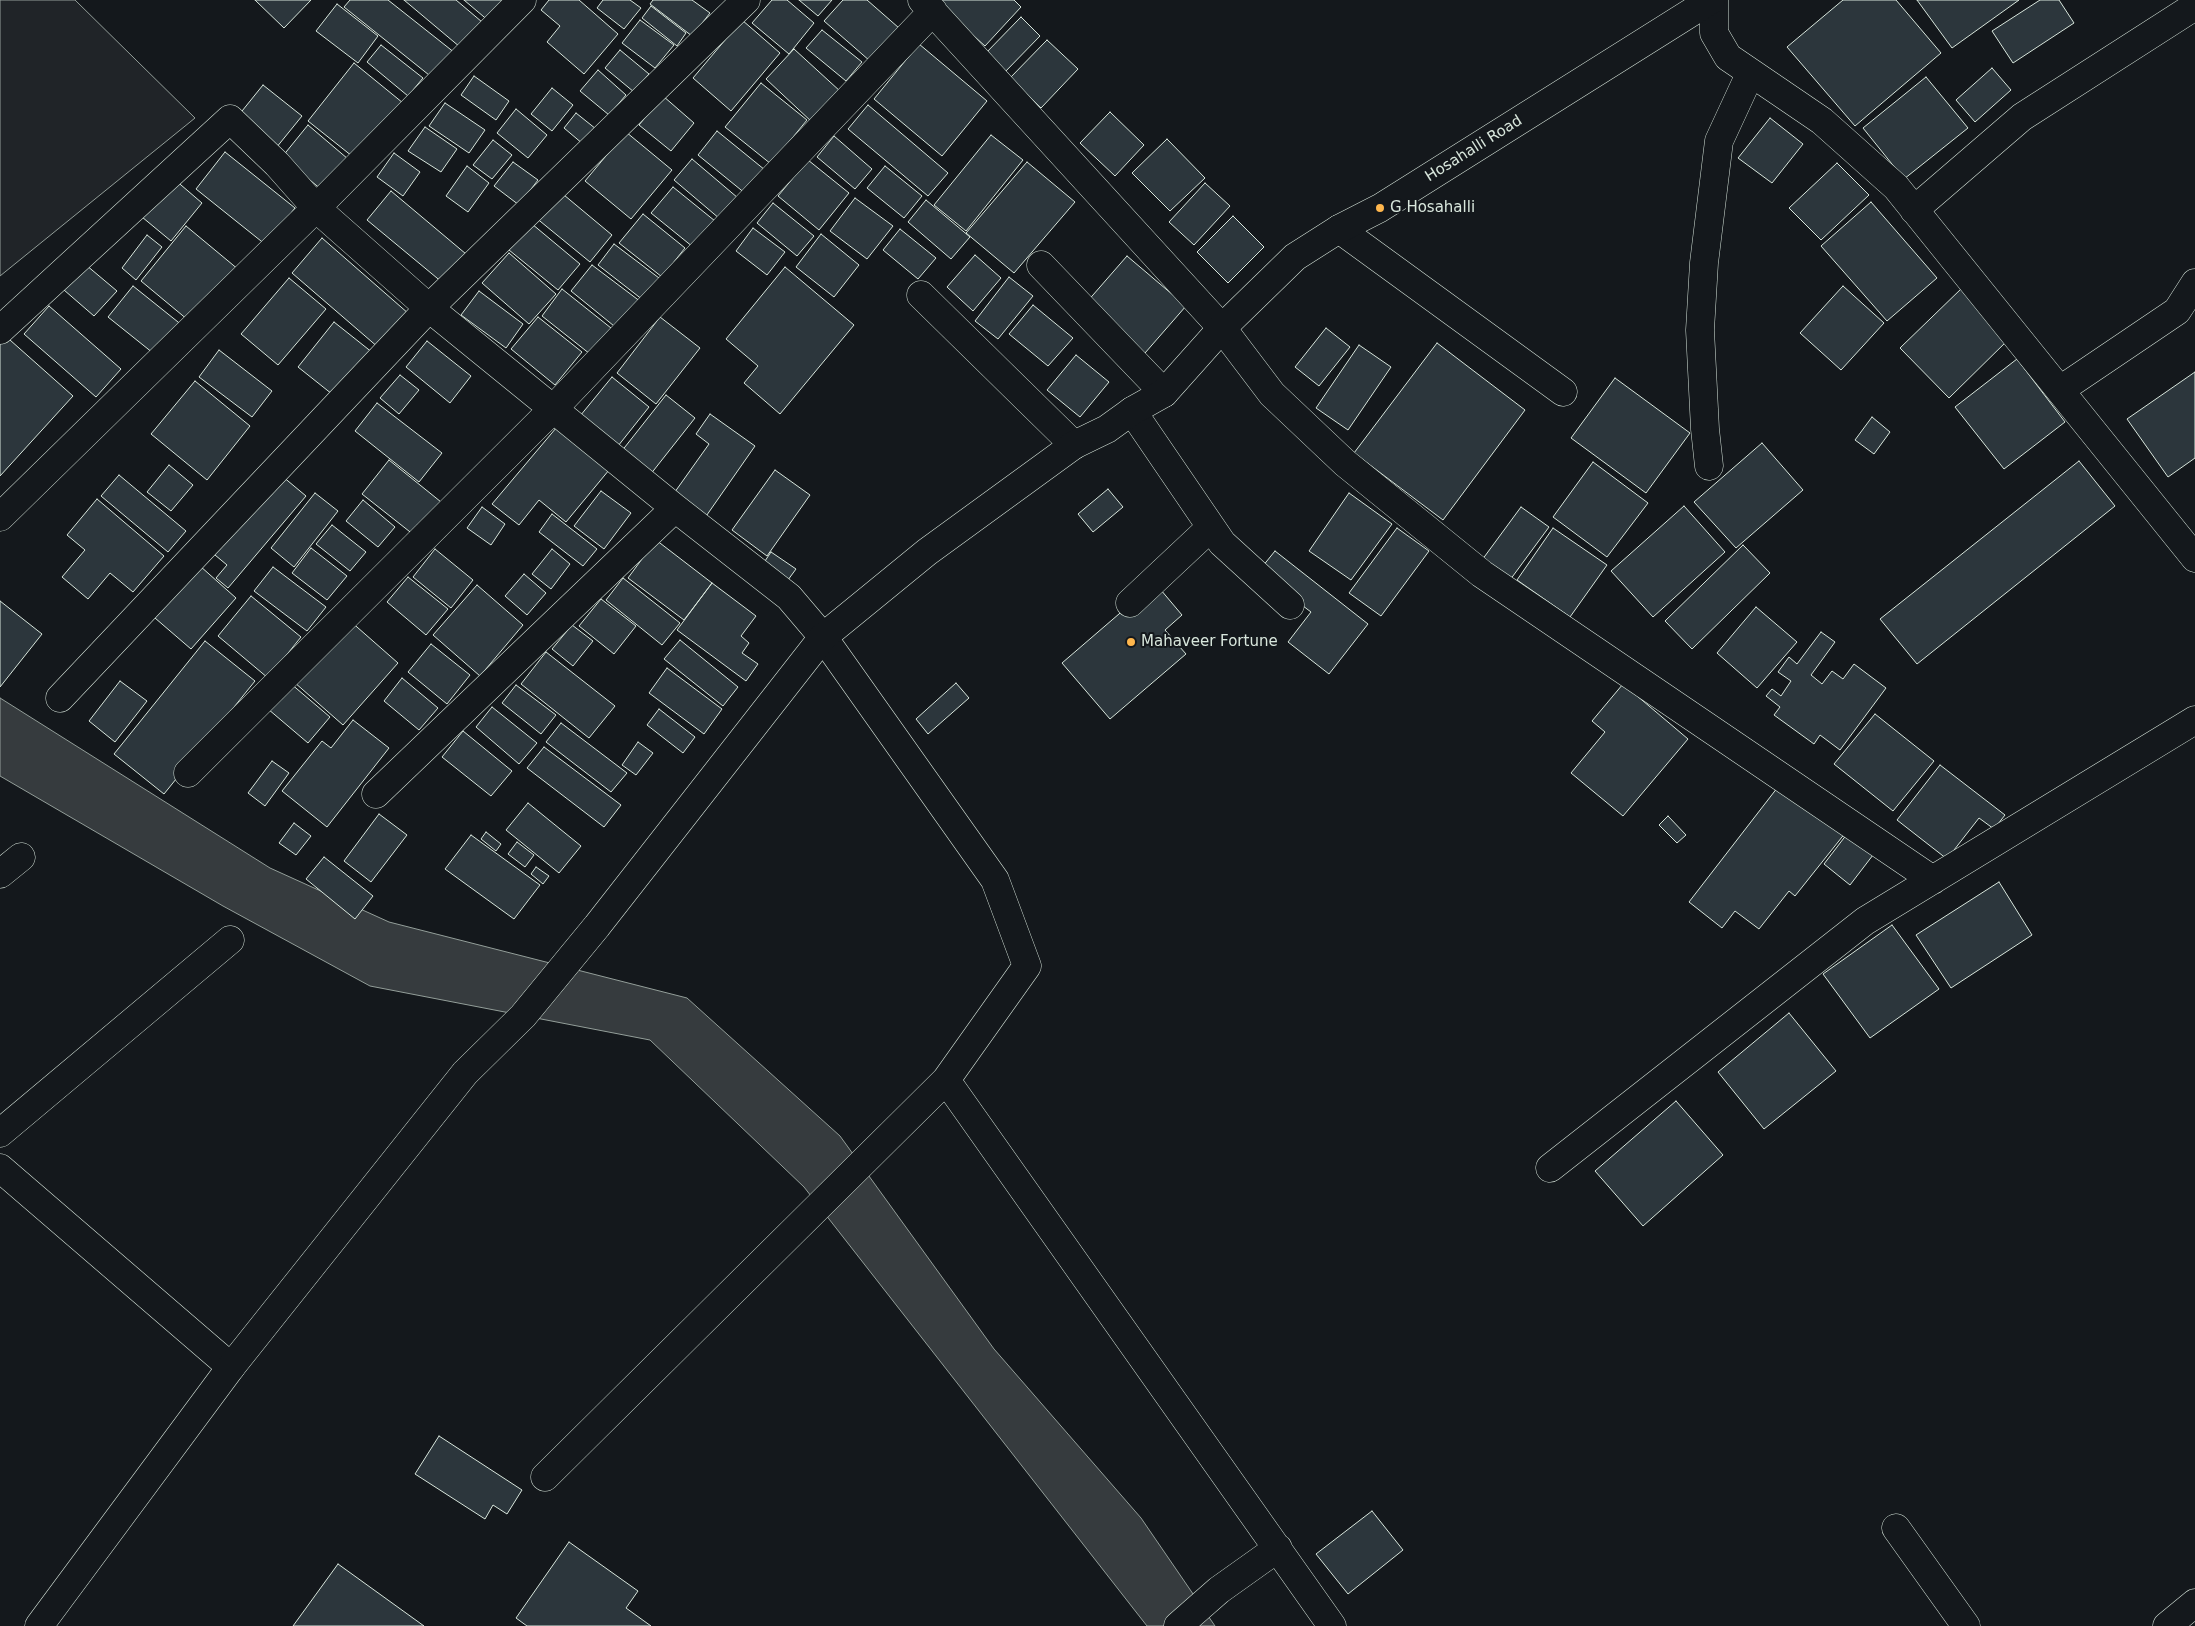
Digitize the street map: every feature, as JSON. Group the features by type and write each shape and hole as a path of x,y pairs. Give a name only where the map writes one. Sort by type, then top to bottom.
{"street":[{"path":"0,517 316,208 522,0"},
{"path":"60,698 429,308 746,0"},
{"path":"1713,0 1714,34 1728,57 1750,74 1822,121 1896,187 2195,558"},
{"name":"Hosahalli Road","path":"39,1626 231,1367 465,1073 523,1016 596,926 823,637 927,552 1074,445 1107,429 1132,411 1164,393 1222,328 1295,258 1339,229 1380,208 1713,0"},
{"path":"188,773 554,408 927,5 1222,328 1278,400 1346,463 1482,574 1932,880"},
{"path":"1914,210 2022,117 2195,6"},
{"path":"1710,466 1705,430 1700,330 1704,263 1719,141 1750,74"},
{"path":"0,330 230,119 276,164 316,208 429,308 675,508 789,597 823,637 995,880 1027,966 946,1080 545,1476"},
{"path":"1339,229 1563,392"},
{"path":"1041,265 1164,393"},
{"path":"2060,390 2176,310 2195,283"},
{"path":"921,295 1074,445"},
{"path":"1132,411 1222,544 1290,605"},
{"path":"376,794 675,508"},
{"path":"1130,603 1210,528"},
{"path":"1550,1168 1865,921 2195,720"},
{"path":"0,874 21,857"},
{"path":"0,1133 230,940"},
{"path":"946,1080 1332,1626"},
{"path":"0,1168 231,1367"},
{"path":"1896,1528 1966,1626"},
{"path":"1178,1626 1278,1548"},
{"path":"2167,1626 2195,1603"}],"shaded area":[{"path":"0,0 75,0 195,118 0,276"},
{"path":"0,698 270,868 389,922 687,998 840,1136 994,1349 1141,1518 1215,1626 1147,1626 804,1187 650,1040 370,986 223,906 0,776"}],"building":[{"path":"255,0 311,0 284,28"},
{"path":"350,0 388,0 455,53 434,79 344,7"},
{"path":"404,0 456,0 482,22 460,47"},
{"path":"464,0 508,0 490,22"},
{"path":"549,0 579,0 618,34 584,74 547,42 560,26 541,10"},
{"path":"603,0 630,0 641,8 624,29 597,8"},
{"path":"653,0 692,0 710,13 692,36 650,4"},
{"path":"772,0 787,0 814,23 789,54 752,23"},
{"path":"799,0 832,0 818,16"},
{"path":"843,0 867,0 899,28 870,61 824,21"},
{"path":"934,0 1014,0 1021,7 985,46"},
{"path":"1843,0 1896,0 1941,53 1855,126 1787,47"},
{"path":"1917,0 2019,0 1952,48"},
{"path":"2040,0 2059,0 2074,23 2013,63 1992,31"},
{"path":"337,4 378,36 358,63 316,31"},
{"path":"651,6 686,33 677,46 642,18"},
{"path":"1021,17 1040,36 1003,74 983,56"},
{"path":"640,20 674,45 655,68 622,43"},
{"path":"742,20 780,53 731,111 693,78"},
{"path":"822,30 862,62 846,81 806,48"},
{"path":"1047,40 1078,69 1041,108 1010,78"},
{"path":"919,44 987,101 942,156 874,99"},
{"path":"381,45 423,78 408,96 367,62"},
{"path":"794,49 841,92 813,123 766,79"},
{"path":"620,50 649,74 634,92 605,68"},
{"path":"354,63 403,103 357,160 308,121"},
{"path":"1992,68 2011,90 1975,122 1956,100"},
{"path":"598,70 626,95 609,115 580,91"},
{"path":"474,76 509,101 496,120 461,95"},
{"path":"1926,77 1968,128 1904,179 1863,128"},
{"path":"761,83 807,120 771,164 725,127"},
{"path":"263,85 302,116 276,148 238,116"},
{"path":"552,88 573,105 552,131 531,114"},
{"path":"663,96 694,123 671,151 639,125"},
{"path":"445,103 485,130 469,153 429,126"},
{"path":"868,105 948,173 928,196 848,129"},
{"path":"516,109 547,135 528,158 497,133"},
{"path":"1110,112 1144,145 1115,176 1080,143"},
{"path":"576,113 596,129 583,144 564,128"},
{"path":"1770,118 1803,144 1772,183 1738,158"},
{"path":"308,125 348,159 322,190 282,157"},
{"path":"425,127 457,149 441,172 408,151"},
{"path":"717,131 765,170 746,194 698,155"},
{"path":"626,132 672,170 631,219 585,181"},
{"path":"991,135 1023,160 966,231 934,205"},
{"path":"834,136 872,169 855,189 817,157"},
{"path":"1167,139 1205,178 1170,211 1132,173"},
{"path":"493,140 512,155 492,179 473,165"},
{"path":"225,152 295,208 266,245 196,189"},
{"path":"394,153 420,172 403,196 377,177"},
{"path":"692,159 738,198 720,219 674,180"},
{"path":"808,160 849,193 819,230 778,196"},
{"path":"513,162 538,180 519,205 494,186"},
{"path":"1027,162 1075,202 1014,273 966,233"},
{"path":"1837,163 1869,195 1821,240 1789,208"},
{"path":"467,166 489,183 468,212 446,196"},
{"path":"885,166 922,196 904,218 867,188"},
{"path":"174,179 202,203 171,241 142,217"},
{"path":"1205,183 1230,206 1194,245 1169,222"},
{"path":"673,187 715,221 693,247 651,213"},
{"path":"558,190 612,235 590,262 535,217"},
{"path":"391,191 466,254 443,283 367,220"},
{"path":"855,198 893,226 867,259 830,231"},
{"path":"926,200 970,237 951,259 908,222"},
{"path":"1871,202 1937,278 1887,321 1821,246"},
{"path":"773,203 814,236 797,256 757,223"},
{"path":"643,214 685,248 662,277 619,243"},
{"path":"1233,216 1264,247 1228,283 1197,252"},
{"path":"532,224 580,264 558,290 509,250"},
{"path":"186,226 239,270 194,325 141,281"},
{"path":"753,228 785,252 767,275 736,251"},
{"path":"900,229 936,258 918,279 883,250"},
{"path":"821,234 859,265 834,297 796,267"},
{"path":"147,235 162,247 136,280 122,268"},
{"path":"322,238 409,314 379,348 292,273"},
{"path":"614,244 659,278 643,300 598,265"},
{"path":"509,253 556,294 529,324 482,283"},
{"path":"975,255 1001,278 973,311 947,287"},
{"path":"1127,256 1186,306 1145,353 1086,303"},
{"path":"86,265 117,291 94,316 64,290"},
{"path":"592,265 641,302 619,330 571,291"},
{"path":"785,267 854,325 780,414 744,383 758,366 726,339"},
{"path":"1009,277 1033,296 998,339 975,321"},
{"path":"289,278 326,309 278,365 241,334"},
{"path":"133,286 183,326 158,357 108,317"},
{"path":"1843,286 1884,323 1841,370 1800,333"},
{"path":"1962,288 2010,338 1949,398 1900,348"},
{"path":"562,289 611,328 590,354 542,316"},
{"path":"479,291 523,324 506,348 461,315"},
{"path":"1033,305 1073,338 1048,366 1009,334"},
{"path":"49,306 121,369 96,397 24,334"},
{"path":"538,317 582,352 555,385 511,349"},
{"path":"660,317 700,348 656,404 617,373"},
{"path":"334,322 373,353 337,398 298,367"},
{"path":"1326,328 1350,347 1319,386 1295,367"},
{"path":"0,333 73,396 0,476"},
{"path":"427,341 471,376 450,403 406,367"},
{"path":"1437,343 1525,410 1443,520 1354,453"},
{"path":"1359,345 1391,367 1348,430 1316,408"},
{"path":"219,350 272,391 252,417 199,377"},
{"path":"1076,355 1109,382 1080,417 1047,390"},
{"path":"2017,359 2065,422 2004,469 1955,407"},
{"path":"2195,372 2195,458 2168,477 2127,419"},
{"path":"400,375 419,390 399,414 380,398"},
{"path":"612,377 649,407 618,446 580,416"},
{"path":"1615,378 1690,433 1646,493 1571,438"},
{"path":"195,381 250,426 207,480 151,434"},
{"path":"666,395 695,418 650,475 621,452"},
{"path":"377,403 442,453 419,482 355,431"},
{"path":"710,414 755,446 702,522 672,496 709,444 696,434"},
{"path":"1872,417 1890,432 1874,454 1855,440"},
{"path":"562,421 614,464 566,522 539,500 519,525 492,504"},
{"path":"1762,443 1803,490 1736,548 1694,502"},
{"path":"389,460 446,506 419,539 362,494"},
{"path":"2079,461 2115,506 1917,664 1880,619"},
{"path":"1593,462 1648,503 1607,557 1553,517"},
{"path":"169,465 193,485 171,511 147,492"},
{"path":"775,470 810,495 767,556 732,530"},
{"path":"276,471 306,496 228,588 216,578 227,565 209,550"},
{"path":"119,475 186,531 168,552 101,496"},
{"path":"1108,489 1123,507 1093,532 1078,514"},
{"path":"601,491 631,513 604,549 574,526"},
{"path":"315,493 338,511 294,567 271,548"},
{"path":"1349,493 1392,524 1351,580 1309,551"},
{"path":"97,499 164,556 133,592 110,573 88,599 62,577 85,550 67,535"},
{"path":"363,500 395,527 378,547 346,521"},
{"path":"1684,506 1725,552 1653,617 1611,571"},
{"path":"482,507 505,524 491,545 467,528"},
{"path":"1521,507 1549,527 1510,580 1482,560"},
{"path":"552,514 597,549 583,566 539,532"},
{"path":"332,525 366,552 350,571 316,544"},
{"path":"1397,528 1429,551 1381,616 1349,593"},
{"path":"1553,528 1607,565 1570,617 1517,580"},
{"path":"656,540 712,583 684,620 628,578"},
{"path":"1743,545 1770,573 1692,649 1665,621"},
{"path":"311,548 347,576 327,600 292,573"},
{"path":"435,549 473,580 451,608 413,577"},
{"path":"552,549 570,564 551,589 532,574"},
{"path":"1275,551 1368,624 1329,674 1288,642 1311,612 1258,572"},
{"path":"771,552 796,569 785,584 761,567"},
{"path":"200,566 236,598 191,649 155,618"},
{"path":"273,567 326,607 307,631 254,591"},
{"path":"524,574 546,593 527,615 505,596"},
{"path":"408,577 448,609 426,635 387,602"},
{"path":"623,578 680,623 662,645 606,600"},
{"path":"712,583 756,616 741,636 749,643 742,653 758,664 746,681 677,630"},
{"name":"Mahaveer Fortune","path":"1155,583 1182,615 1165,630 1186,654 1110,719 1062,663"},
{"path":"477,585 523,625 480,676 433,635"},
{"path":"251,596 301,637 268,678 218,636"},
{"path":"601,599 636,626 614,654 579,626"},
{"path":"0,601 42,634 0,687"},
{"path":"1756,607 1797,642 1757,688 1717,653"},
{"path":"349,620 398,663 343,725 294,682"},
{"path":"572,625 593,641 573,666 552,649"},
{"path":"1821,632 1835,642 1811,675 1822,684 1832,671 1843,679 1854,664 1886,688 1840,750 1820,735 1814,744 1774,715 1780,707 1766,696 1772,689 1781,696 1791,681 1778,672 1789,657 1797,664"},
{"path":"680,640 738,687 723,706 664,659"},
{"path":"205,641 255,681 164,794 114,754"},
{"path":"431,644 470,675 447,704 408,672"},
{"path":"546,652 615,706 589,738 521,684"},
{"path":"667,668 722,709 704,734 649,693"},
{"path":"402,678 438,708 419,730 384,701"},
{"path":"120,681 147,701 115,742 89,721"},
{"path":"290,683 330,717 308,743 268,709"},
{"path":"956,683 969,698 928,734 916,719"},
{"path":"1623,684 1688,739 1623,816 1571,773 1605,732 1592,721"},
{"path":"516,685 556,715 541,734 502,703"},
{"path":"492,707 537,743 519,764 476,727"},
{"path":"659,709 695,737 683,753 647,725"},
{"path":"1875,714 1934,761 1893,811 1834,764"},
{"path":"353,720 389,748 327,827 282,791 322,741 331,748"},
{"path":"561,723 627,773 611,792 546,742"},
{"path":"463,731 512,771 491,796 442,757"},
{"path":"638,742 653,753 636,775 622,765"},
{"path":"544,747 621,805 604,827 527,768"},
{"path":"272,761 289,773 265,806 248,793"},
{"path":"1940,765 2005,815 1994,829 1979,818 1947,859 1897,820"},
{"path":"1781,783 1846,832 1795,896 1789,891 1759,929 1735,911 1722,928 1689,902"},
{"path":"528,803 581,846 559,873 506,830"},
{"path":"379,814 407,835 371,882 344,861"},
{"path":"1668,816 1686,835 1677,843 1659,825"},
{"path":"294,823 311,836 296,855 279,843"},
{"path":"486,832 501,844 496,851 481,839"},
{"path":"1847,834 1873,855 1850,885 1824,864"},
{"path":"471,835 540,885 514,919 445,869"},
{"path":"517,842 534,855 525,867 508,854"},
{"path":"324,857 373,896 355,919 306,879"},
{"path":"536,867 549,876 543,884 531,874"},
{"path":"1999,882 2032,935 1951,988 1916,935"},
{"path":"1892,925 1939,989 1870,1038 1823,974"},
{"path":"1789,1013 1836,1071 1764,1129 1718,1072"},
{"path":"1676,1101 1723,1155 1643,1226 1595,1171"},
{"path":"439,1436 522,1490 507,1514 493,1505 485,1519 415,1474"},
{"path":"1372,1511 1403,1550 1348,1594 1316,1554"},
{"path":"569,1542 638,1591 626,1608 651,1626 527,1626 516,1618"},
{"path":"338,1564 424,1626 293,1626"}],"place":[{"name":"G Hosahalli","path":"1380,208"},
{"name":"Mahaveer Fortune","path":"1131,642"}]}
